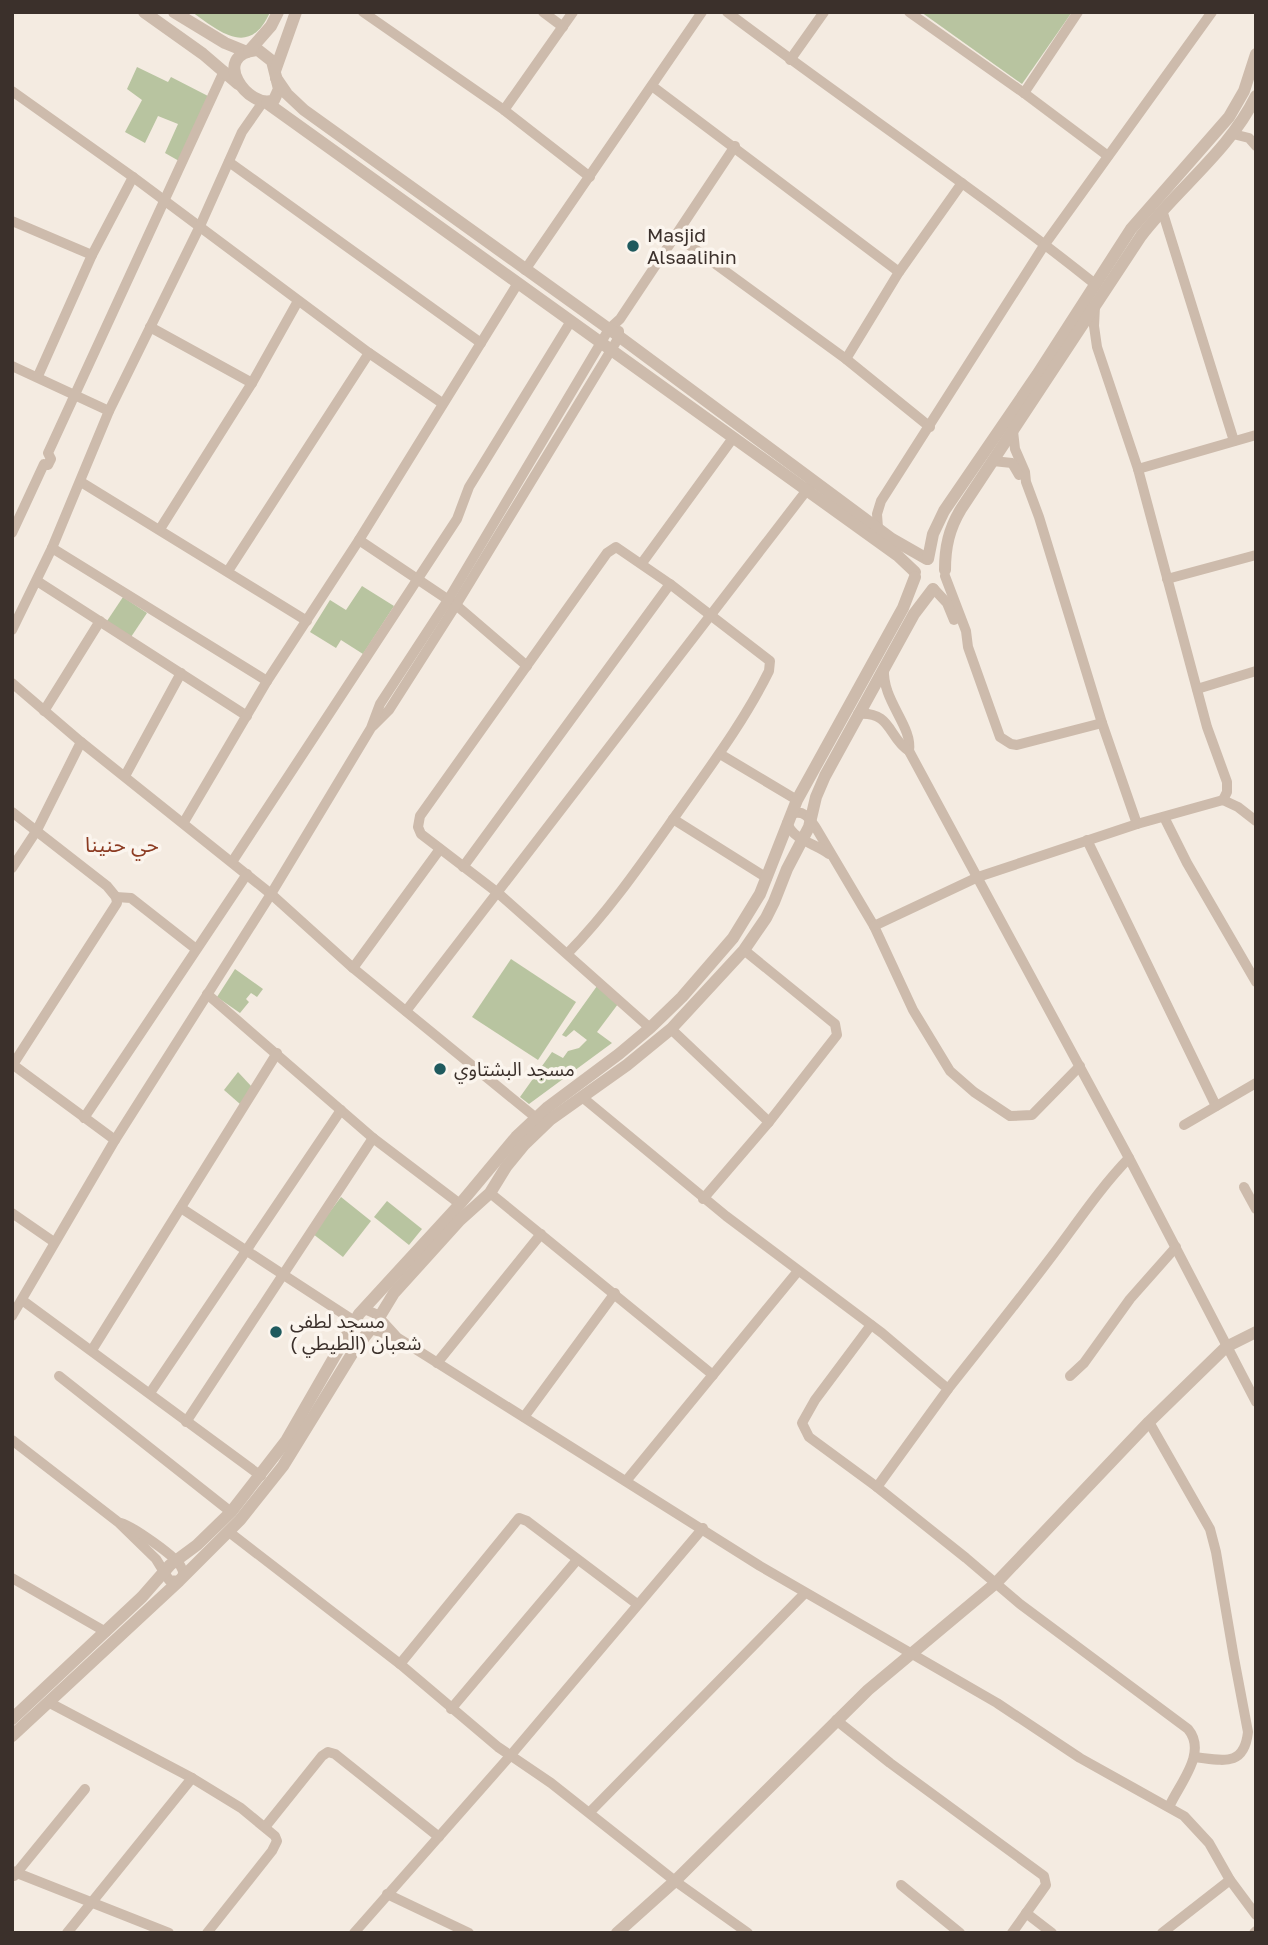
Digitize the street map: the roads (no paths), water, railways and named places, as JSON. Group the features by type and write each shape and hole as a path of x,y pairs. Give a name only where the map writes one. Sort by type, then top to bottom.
{"street":[{"path":"144,12 244,89 733,438 810,486"},
{"path":"12,630 37,582 109,411 250,118 265,102 274,100 278,93 268,56 258,50 248,51 225,43 174,12"},
{"path":"250,118 251,101 236,80 234,67 241,55 271,26 278,12"},
{"path":"275,75 296,12"},
{"path":"363,12 504,110 590,177"},
{"path":"544,12 563,26"},
{"path":"504,110 573,12"},
{"path":"525,270 702,12"},
{"path":"727,12 1045,244 1095,284"},
{"path":"790,60 824,12"},
{"path":"909,12 1108,156"},
{"path":"1024,93 1078,12"},
{"path":"875,533 881,501 1045,244 1212,12"},
{"path":"13,1718 142,1597 164,1571 203,1540 231,1512 261,1476 298,1423 364,1309 535,1117 650,1028 682,997 733,938 752,909 767,878 797,800 903,608 917,566 928,559 933,534 944,511 1141,215 1230,117 1244,91 1256,54"},
{"path":"12,533 44,464 48,466 51,459 48,453 74,394 224,71"},
{"path":"275,75 287,94 304,110 614,333 810,486 875,533 915,574 922,587 934,589 947,603 961,638 968,647"},
{"path":"652,86 899,272"},
{"path":"12,91 200,226 369,353 442,403"},
{"path":"12,1736 229,1532 283,1466 355,1349 408,1276 460,1220 490,1194 506,1167 533,1136 671,1029 744,950 766,918 810,820 820,786 858,714 914,614 934,589 940,586 945,573 946,544 954,520 1131,250 1162,210 1233,134 1256,96"},
{"path":"1233,134 1249,138 1256,146"},
{"path":"12,1316 20,1298 115,1140 271,894 371,728 380,704 452,603 607,346 620,319 735,146"},
{"path":"229,162 481,342"},
{"path":"38,376 92,255 133,177"},
{"path":"846,359 899,272 961,183"},
{"path":"1162,210 1234,441"},
{"path":"12,221 92,255"},
{"path":"677,236 846,359 930,427"},
{"path":"184,822 267,681 359,540 518,284"},
{"path":"160,529 252,383 298,301"},
{"path":"1095,306 1097,347 1138,469 1197,689 1227,782 1227,792 1223,800"},
{"path":"232,862 457,519 469,487 571,321"},
{"path":"150,327 252,383"},
{"path":"1074,338 1086,340 1097,347"},
{"path":"228,571 369,353"},
{"path":"12,366 109,411"},
{"path":"1013,431 1015,449 1025,472 1102,723 1137,824"},
{"path":"1138,469 1256,435"},
{"path":"642,564 733,438"},
{"path":"993,461 1012,463 1020,478 1026,482"},
{"path":"81,482 307,621"},
{"path":"407,1010 810,486"},
{"path":"853,517 881,501"},
{"path":"875,533 928,559 939,561 966,631 968,647 996,731 1005,741 1024,744 1102,723"},
{"path":"359,540 452,603 527,666"},
{"path":"568,953 594,926 720,754 769,671 770,661 712,615 616,547 612,548 420,816 419,832 498,893 650,1028"},
{"path":"52,548 267,681"},
{"path":"1167,579 1256,555"},
{"path":"37,582 247,716"},
{"path":"463,867 670,584"},
{"path":"44,710 100,621"},
{"path":"884,669 885,687 910,741 909,751"},
{"path":"1197,689 1256,671"},
{"path":"125,776 181,673"},
{"path":"12,683 81,742 247,874 353,968 535,1117"},
{"path":"858,714 872,715 885,721 901,745 909,751 1080,1066 1256,1402"},
{"path":"12,868 37,830 81,742"},
{"path":"720,754 797,800"},
{"path":"874,926 978,877 1137,824 1223,800 1238,807 1256,821"},
{"path":"12,812 107,886 116,897 131,898 195,949"},
{"path":"789,818 802,813 810,820 874,926 912,1010 950,1071 974,1092 1010,1116 1032,1115 1080,1066"},
{"path":"1164,817 1187,863 1256,982"},
{"path":"789,818 793,833 831,856"},
{"path":"673,819 767,878"},
{"path":"1087,840 1216,1107"},
{"path":"353,968 440,849"},
{"path":"84,1118 247,874"},
{"path":"115,1140 13,1065 114,910 116,897"},
{"path":"703,1199 835,1039 837,1027 744,950"},
{"path":"207,994 373,1138 460,1204"},
{"path":"671,1029 769,1122"},
{"path":"92,1350 277,1052"},
{"path":"1184,1125 1256,1083"},
{"path":"582,1097 703,1199 871,1325 948,1389"},
{"path":"150,1393 341,1110"},
{"path":"186,1422 373,1138"},
{"path":"877,1487 948,1389 1115,1172 1129,1158"},
{"path":"478,1184 488,1181 490,1194 713,1375"},
{"path":"1244,1187 1256,1209"},
{"path":"181,1208 370,1329 398,1338 805,1593 997,1703 1080,1758 1184,1816 1201,1832 1230,1880 1256,1915"},
{"path":"12,1213 54,1242"},
{"path":"437,1363 541,1234"},
{"path":"1070,1376 1084,1363 1130,1299 1176,1247"},
{"path":"626,1482 798,1271"},
{"path":"523,1417 615,1293"},
{"path":"20,1298 261,1476"},
{"path":"364,1309 379,1317 398,1338"},
{"path":"871,1325 815,1400 802,1423 809,1437 877,1487 1020,1604 1182,1724 1196,1741 1194,1757 1169,1807"},
{"path":"617,1933 675,1881 868,1690 996,1583 1149,1422 1226,1347 1256,1332"},
{"path":"59,1376 231,1512"},
{"path":"1149,1422 1210,1529 1248,1732 1247,1744 1242,1753 1234,1759 1226,1761 1194,1757"},
{"path":"12,1440 118,1522 156,1559 169,1580 181,1580"},
{"path":"400,1664 519,1518 527,1521 638,1604"},
{"path":"118,1522 134,1529 176,1560 182,1568 181,1580"},
{"path":"354,1933 510,1756 703,1528"},
{"path":"229,1532 400,1664 510,1756 590,1812 675,1881 748,1933"},
{"path":"451,1709 577,1560"},
{"path":"12,1578 106,1632"},
{"path":"590,1812 805,1593"},
{"path":"48,1702 226,1798 275,1836 275,1847 207,1933"},
{"path":"836,1720 890,1763 1045,1876 1046,1885 1012,1933"},
{"path":"265,1827 328,1752 439,1837"},
{"path":"67,1933 192,1778"},
{"path":"85,1789 14,1874 169,1933"},
{"path":"1162,1933 1230,1880"},
{"path":"901,1885 960,1933"},
{"path":"387,1895 469,1933"},
{"path":"1026,1913 1052,1933"}],"place":[{"name":"Masjid Alsaalihin","path":"633,246"},
{"name":"مسجد البشتاوي","path":"440,1069"},
{"name":"مسجد لطفي شعبان (الطيطي )","path":"276,1332"}],"district":[{"name":"حي حنينا","path":"122,845"}]}
